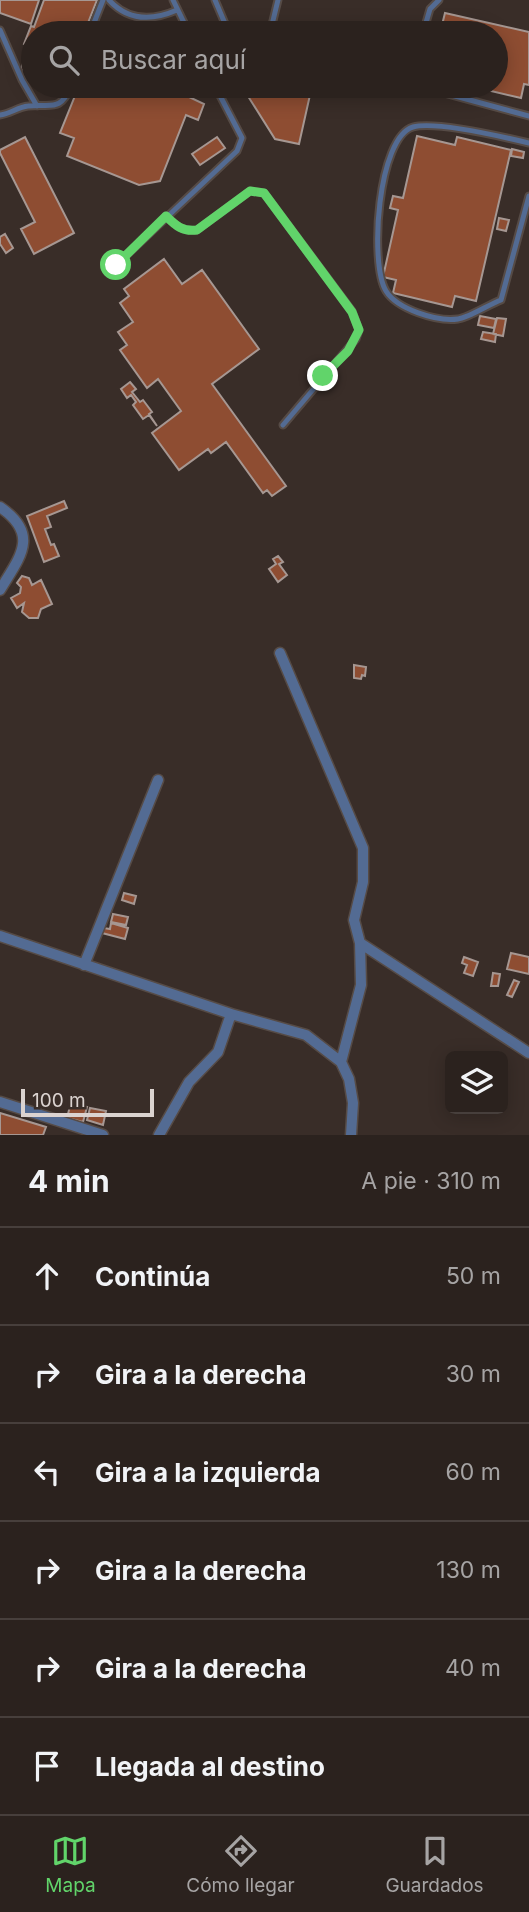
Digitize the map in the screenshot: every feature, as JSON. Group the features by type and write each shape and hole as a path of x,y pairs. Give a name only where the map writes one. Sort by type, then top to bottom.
{"street":[{"path":"0,507 24,535 25,548 0,590"},
{"path":"280,653 363,848 363,882 354,920 360,943 361,985 341,1062"},
{"path":"84,965 158,780"},
{"path":"0,936 231,1014 306,1035 341,1062 349,1079 352,1103 351,1135"},
{"path":"360,943 529,1053"},
{"path":"159,1135 189,1082 218,1052 231,1014"},
{"path":"0,1102 103,1135"}],"lane":[{"path":"95,21 103,0"},
{"path":"109,0 116,8 130,15 146,18 177,10"},
{"path":"173,0 183,21"},
{"path":"215,0 224,21"},
{"path":"273,21 278,0"},
{"path":"427,21 430,9 439,0"},
{"path":"0,30 21,78"},
{"path":"32,98 37,106"},
{"path":"0,115 26,106 56,106 65,98"},
{"path":"116,265 241,145 242,138 221,98"},
{"path":"462,98 529,116"},
{"path":"529,143 479,132 436,127 414,127 401,133 390,151 377,230 380,278 387,293 406,307 436,319 460,319 501,300 529,196"},
{"path":"166,216 187,231 197,230 250,191 264,193 352,312 359,330 356,339 283,425"}],"building":[{"path":"0,0 39,0 32,21 23,21 0,13"},
{"path":"44,0 97,0 89,21 36,21"},
{"path":"445,13 480,21 443,21"},
{"path":"508,27 529,32 529,85 524,84 521,98 508,95"},
{"path":"74,98 191,98 204,104 198,120 186,115 160,181 139,185 67,156 74,138 60,133"},
{"path":"249,98 309,98 299,144 275,139"},
{"path":"417,136 455,145 457,137 511,150 476,301 455,296 452,307 393,293 396,280 383,277 398,210 390,208 393,196 403,198"},
{"path":"25,137 74,233 34,254 21,229 35,222 0,153 0,150"},
{"path":"217,137 225,148 200,165 192,154"},
{"path":"512,149 524,152 523,158 511,156"},
{"path":"499,218 509,220 506,231 497,229"},
{"path":"5,234 13,248 6,253 0,244 0,237"},
{"path":"164,259 182,284 202,270 259,349 212,384 286,486 272,496 267,490 263,493 226,442 211,453 208,449 179,470 152,433 181,411 158,379 147,388 120,350 127,345 118,332 133,322 120,303 129,296 124,289"},
{"path":"480,316 496,319 494,328 478,325"},
{"path":"497,318 506,319 503,336 493,334"},
{"path":"483,332 496,334 495,342 481,339"},
{"path":"130,382 136,389 132,392 140,402 143,400 152,412 149,414 157,426 149,415 143,419 133,405 136,402 131,395 127,398 121,389"},
{"path":"64,501 67,508 47,516 51,527 45,529 59,556 44,562 27,516"},
{"path":"278,556 283,562 279,564 287,575 278,582 269,569 276,564 273,559"},
{"path":"22,576 29,578 32,585 41,580 52,604 41,609 38,618 29,618 22,612 24,603 17,608 11,598 20,593 21,587 17,583"},
{"path":"354,665 366,667 365,676 362,675 361,679 354,678"},
{"path":"124,893 136,896 134,904 122,900"},
{"path":"113,914 128,917 126,925 111,922"},
{"path":"111,923 128,928 125,939 102,933 104,928 110,929"},
{"path":"511,953 529,957 529,974 507,969"},
{"path":"464,957 478,962 473,976 464,973 467,965 462,963"},
{"path":"493,973 500,974 498,986 491,986"},
{"path":"514,980 519,982 512,997 507,995"},
{"path":"71,1102 87,1107 83,1122 67,1118"},
{"path":"90,1108 106,1111 103,1125 87,1120"},
{"path":"0,1113 46,1127 43,1135 0,1135"}],"route":[{"path":"116,265 166,216 187,231 197,230 250,191 264,193 352,312 359,330 348,351 323,376"}]}
